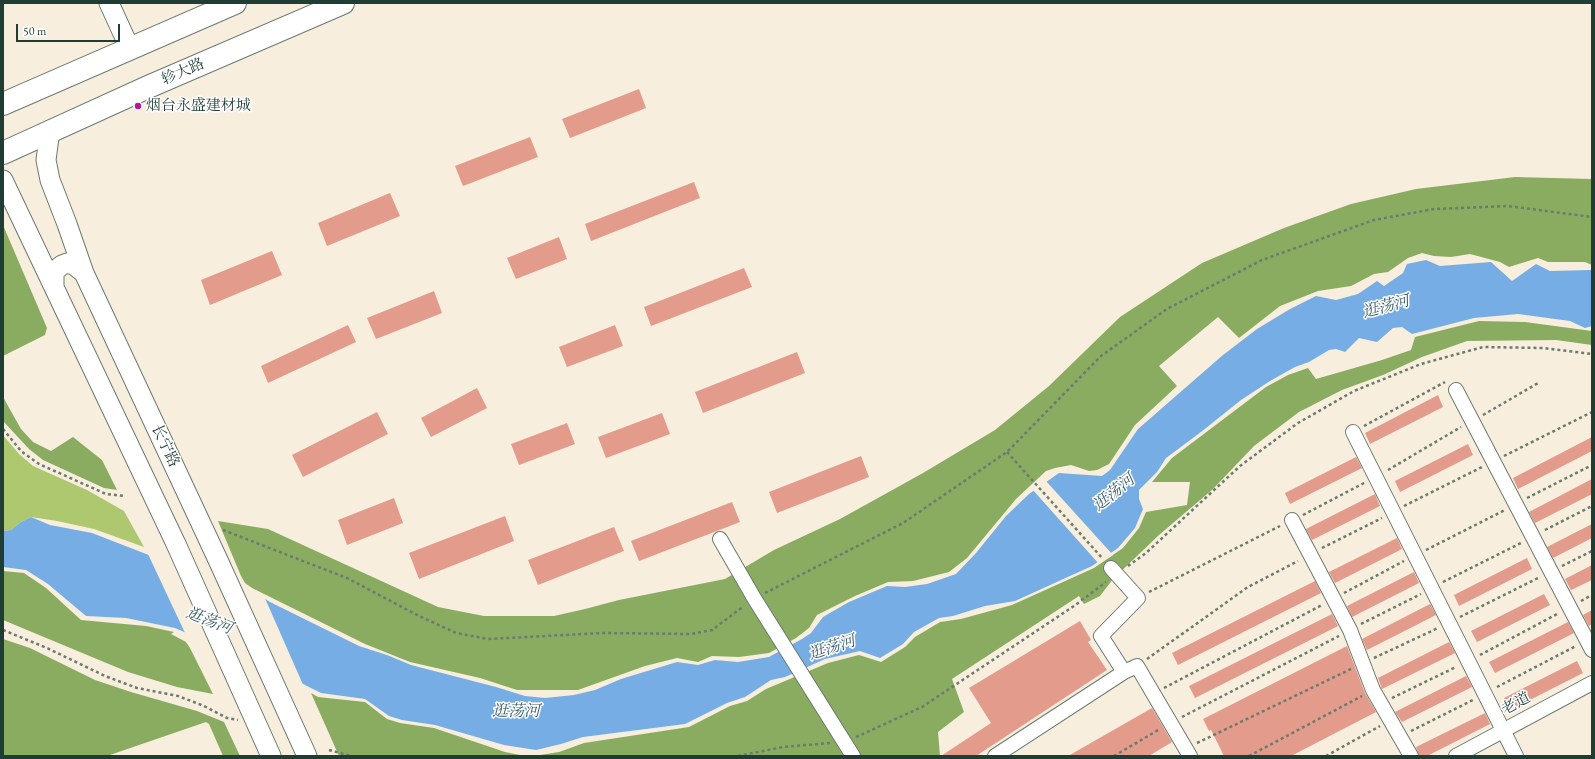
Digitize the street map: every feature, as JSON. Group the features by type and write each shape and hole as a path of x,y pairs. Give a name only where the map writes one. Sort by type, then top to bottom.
{"highway":[{"path":"3,104 235,3"},
{"name":"轸大路","path":"3,153 50,130 343,3"}],"street":[{"path":"112,8 130,49"},
{"name":"长宁路","path":"50,130 46,160 50,180 84,272 308,756"},
{"path":"3,180 176,544 271,756"},
{"path":"54,287 54,273 62,265 67,263 74,265 84,272"},
{"path":"1456,390 1589,645"},
{"path":"1353,432 1502,731 1516,756"},
{"path":"1292,520 1309,555 1350,630 1373,690 1411,756"},
{"path":"720,538 754,598 853,756"},
{"path":"1114,572 1138,598 1101,636 1153,694 1187,752"},
{"path":"995,756 1130,669"},
{"name":"老道","path":"1456,756 1592,683"}],"path":[{"path":"223,530 347,578 419,616 456,633 488,639 602,633 691,634 712,630 754,598 903,523 1007,452 1101,356 1167,309 1262,260 1374,220 1434,209 1508,206 1592,217"},
{"path":"738,756 783,747 844,742 884,726 922,707 1074,606 1114,572 1146,553 1240,466 1298,423 1354,391 1421,364 1483,347 1544,348 1592,354"},
{"path":"1353,432 1452,378 1456,390"},
{"path":"1138,598 1376,478 1472,420 1540,382"},
{"path":"3,430 21,451 39,464 106,494 125,496"},
{"path":"1007,452 1114,572"},
{"path":"1114,756 1170,723 1592,506"},
{"path":"1130,669 1248,586 1393,512"},
{"path":"1187,752 1363,663 1448,623 1592,551"},
{"path":"1153,694 1415,556"},
{"path":"1381,703 1468,661 1592,595"},
{"path":"3,630 47,648 105,676 138,688 178,696 204,706 227,718 257,724"},
{"path":"1400,736 1484,694 1589,645"},
{"path":"1250,756 1373,690"},
{"path":"1326,756 1391,720"},
{"path":"329,750 351,756"}],"green space":[{"path":"1515,177 1592,179 1592,265 1585,262 1548,262 1538,258 1509,267 1500,262 1470,254 1451,257 1434,256 1422,253 1408,258 1388,272 1374,274 1351,286 1318,291 1280,306 1239,338 1218,317 1159,366 1177,386 1135,425 1109,464 1097,470 1089,471 1071,465 1046,471 1016,499 967,558 949,572 913,581 888,582 855,596 817,615 809,628 796,638 769,653 739,657 712,656 698,662 677,658 645,666 578,690 517,690 480,678 410,662 365,644 252,588 245,583 241,576 218,521 268,529 438,607 484,616 554,616 619,600 725,579 774,550 840,519 923,473 995,430 1049,386 1120,317 1202,263 1284,228 1351,204 1416,189"},
{"path":"3,225 47,328 45,335 3,356"},
{"path":"1479,321 1525,322 1592,331 1592,345 1556,340 1467,341 1422,357 1383,375 1342,390 1299,412 1254,446 1213,489 1159,535 1113,579 1100,596 1084,604 1079,596 952,679 964,712 938,732 940,756 534,756 559,752 584,743 689,727 730,706 747,701 766,689 828,663 859,655 881,662 905,647 915,637 940,622 961,619 1012,605 1094,568 1123,548 1139,528 1146,512 1187,505 1190,482 1152,482 1172,458 1266,387 1288,375 1308,368 1316,379 1382,360 1411,350 1415,337"},
{"path":"3,397 21,429 33,442 51,451 73,437 102,460 117,490 104,488 43,460 29,449 3,421"},
{"path":"3,435 19,454 33,466 87,490 124,511 144,547 94,529 31,517 21,522 11,530 3,531"},
{"path":"3,571 24,573 46,588 81,620 146,626 174,632 171,634 186,642 190,648 213,694 177,687 128,672 3,620"},
{"path":"3,639 30,648 95,680 197,711 224,722 240,756 223,756 209,724 206,722 107,756 3,756"},
{"path":"311,693 318,697 365,702 387,719 400,723 434,728 505,752 525,756 339,756"}],"water":[{"name":"逛荡河","path":"1426,260 1440,266 1491,262 1512,281 1536,264 1550,271 1591,270 1592,326 1585,328 1570,321 1518,314 1474,318 1412,334 1402,327 1393,328 1377,342 1359,338 1345,352 1336,349 1329,350 1309,362 1295,367 1270,381 1241,400 1166,458 1157,472 1139,490 1139,499 1143,509 1135,528 1118,548 1092,566 1015,601 985,606 953,616 939,618 914,632 903,644 880,658 860,651 825,659 785,677 771,680 745,697 727,703 685,724 583,737 536,750 504,745 435,725 402,720 389,716 365,699 321,693 291,678 175,628 126,618 86,616 48,584 26,570 3,567 3,531 11,530 21,522 31,517 50,525 92,533 208,578 247,588 270,602 359,646 411,665 525,696 545,698 574,695 595,690 621,679 677,662 698,665 715,660 738,662 769,657 811,633 823,617 849,602 887,586 905,587 927,584 956,574 976,553 1006,516 1029,494 1059,473 1102,476 1110,470 1138,429 1223,355 1257,329 1290,309 1316,296 1336,300 1358,294 1377,281 1384,286 1403,273 1407,264"}],"pier":[{"path":"1045,480 1113,555 1099,564 1032,489"},
{"path":"147,552 209,576 248,586 264,596 304,687 248,660 186,635"}],"building":[{"path":"639,89 646,108 570,138 562,119"},
{"path":"530,137 538,157 463,186 455,166"},
{"path":"694,182 700,198 591,241 585,224"},
{"path":"390,193 400,216 327,246 318,223"},
{"path":"559,237 567,259 516,279 507,258"},
{"path":"272,251 282,275 210,305 201,280"},
{"path":"744,268 752,287 651,326 644,307"},
{"path":"434,291 442,313 376,339 367,318"},
{"path":"348,325 356,342 268,383 261,366"},
{"path":"615,325 623,346 567,367 559,347"},
{"path":"797,352 805,373 703,413 695,392"},
{"path":"477,388 487,408 431,437 421,418"},
{"path":"1438,395 1443,407 1370,444 1365,433"},
{"path":"377,412 388,434 303,477 292,455"},
{"path":"662,413 670,434 606,458 598,437"},
{"path":"567,423 575,444 519,465 511,444"},
{"path":"1592,437 1592,451 1518,489 1513,478"},
{"path":"1468,444 1473,455 1400,492 1395,481"},
{"path":"861,456 869,477 777,513 769,492"},
{"path":"1356,457 1362,468 1290,504 1285,493"},
{"path":"1592,479 1592,494 1535,523 1529,512"},
{"path":"1375,494 1380,506 1312,540 1306,529"},
{"path":"394,498 403,523 347,545 338,520"},
{"path":"732,502 740,522 639,561 631,541"},
{"path":"505,516 514,541 419,579 409,553"},
{"path":"1592,524 1592,538 1553,558 1547,547"},
{"path":"614,527 624,551 538,585 528,560"},
{"path":"1397,538 1402,549 1335,583 1329,572"},
{"path":"1527,558 1532,569 1459,606 1454,595"},
{"path":"1592,565 1592,580 1571,590 1565,579"},
{"path":"1414,572 1419,583 1352,617 1347,606"},
{"path":"1315,581 1321,593 1178,665 1172,653"},
{"path":"1544,594 1550,605 1477,642 1471,631"},
{"path":"1430,604 1436,615 1367,650 1362,639"},
{"path":"1592,610 1592,624 1589,626 1583,615"},
{"path":"1332,614 1338,626 1195,698 1189,686"},
{"path":"1080,621 1091,640 1088,642 1107,670 976,756 941,756 991,723 969,688"},
{"path":"1568,622 1574,633 1495,673 1489,662"},
{"path":"1449,642 1455,653 1382,689 1378,678"},
{"path":"1347,646 1365,693 1376,712 1291,756 1224,756 1211,730 1209,731 1203,719"},
{"path":"1577,661 1583,673 1510,710 1504,698"},
{"path":"1466,676 1472,687 1402,722 1395,712"},
{"path":"1152,708 1172,742 1149,756 1068,756"},
{"path":"1485,713 1490,724 1427,756 1419,756 1416,747"}],"place":[{"name":"烟台永盛建材城","path":"138,106"}]}
